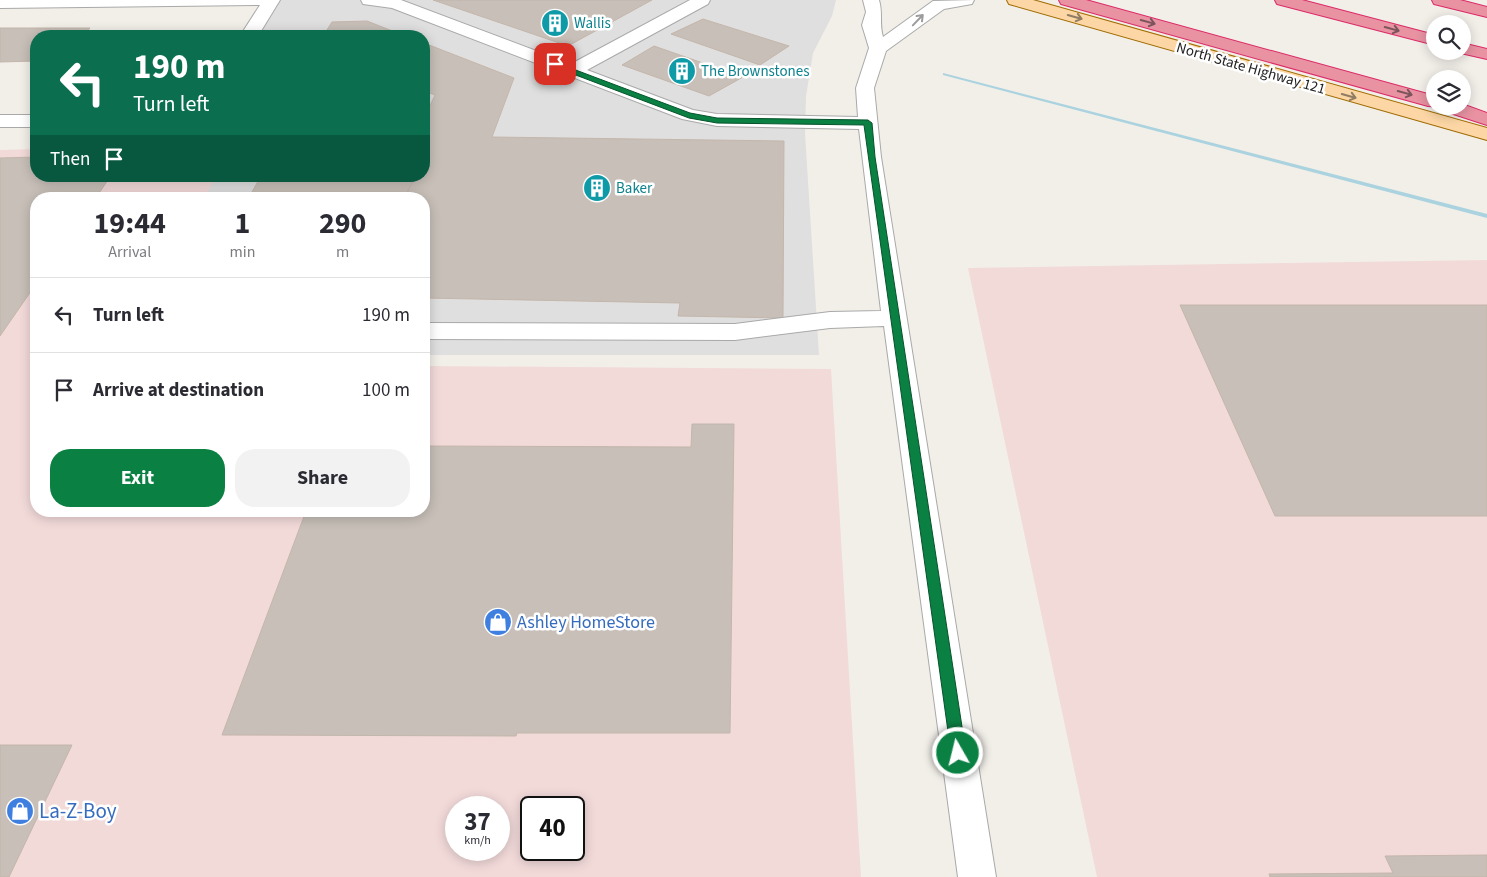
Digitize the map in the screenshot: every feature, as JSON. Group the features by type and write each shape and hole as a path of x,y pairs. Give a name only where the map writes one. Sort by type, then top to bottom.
{"highway":[{"path":"1067,0 1426,100"},
{"path":"1268,0 1350,17"},
{"path":"1283,0 1426,38"},
{"path":"1440,0 1487,12"},
{"path":"1471,50 1487,54"},
{"path":"1471,114 1487,119"}],"main road":[{"name":"North State Highway 121","path":"1015,0 1487,134"}],"street":[{"path":"0,3 271,0"},
{"path":"253,30 271,0"},
{"path":"370,0 396,4 689,115 717,120 868,123"},
{"path":"572,71 702,0"},
{"path":"871,0 874,12 871,25 878,48 865,88 868,123 977,877"},
{"path":"878,48 915,24 924,14 939,5 966,0"},
{"path":"0,121 30,121"},
{"path":"430,331 735,332 830,320 895,318"}],"shaded area":[{"path":"279,0 836,0 832,16 813,53 806,96 805,134 819,355 430,355 430,192 188,192 194,182 430,182 430,30 258,30"},
{"path":"30,149 30,182 213,182 207,192 30,192 30,517 430,517 430,366 831,369 861,877 0,877 0,150"},
{"path":"1487,260 1487,877 1097,877 968,268"}],"building":[{"name":"Wallis","path":"433,0 652,0 568,46"},
{"name":"The Brownstones","path":"703,19 789,46 760,65 671,34"},
{"path":"367,21 390,30 327,30 332,22"},
{"path":"0,28 90,28 88,30 30,30 30,61 0,62"},
{"name":"Baker","path":"430,45 514,78 492,137 784,141 783,318 678,316 680,303 430,298 430,192 407,192 412,182 430,182 430,105 435,95 430,93"},
{"name":"The Brownstones","path":"654,46 743,77 709,96 622,65"},
{"path":"30,157 30,182 107,182 100,192 30,192 30,293 0,336 0,158"},
{"path":"258,182 412,182 407,192 252,192"},
{"path":"1180,305 1487,305 1487,516 1275,516"},
{"name":"Ashley HomeStore","path":"692,424 734,424 730,733 517,733 516,736 222,735 304,517 430,517 430,446 691,447"},
{"name":"La-Z-Boy","path":"0,745 72,745 9,877 0,877"},
{"path":"1487,855 1487,877 1270,877 1269,874 1393,873 1385,856"}],"waterway":[{"path":"945,74 1487,216"}],"place":[{"name":"Wallis","path":"555,23"},
{"name":"The Brownstones","path":"682,71"},
{"name":"Baker","path":"597,188"},
{"name":"Ashley HomeStore","path":"498,622"},
{"name":"La-Z-Boy","path":"20,811"}],"route":[{"path":"555,64 689,115 717,120 868,123 871,157 958,753"}]}
